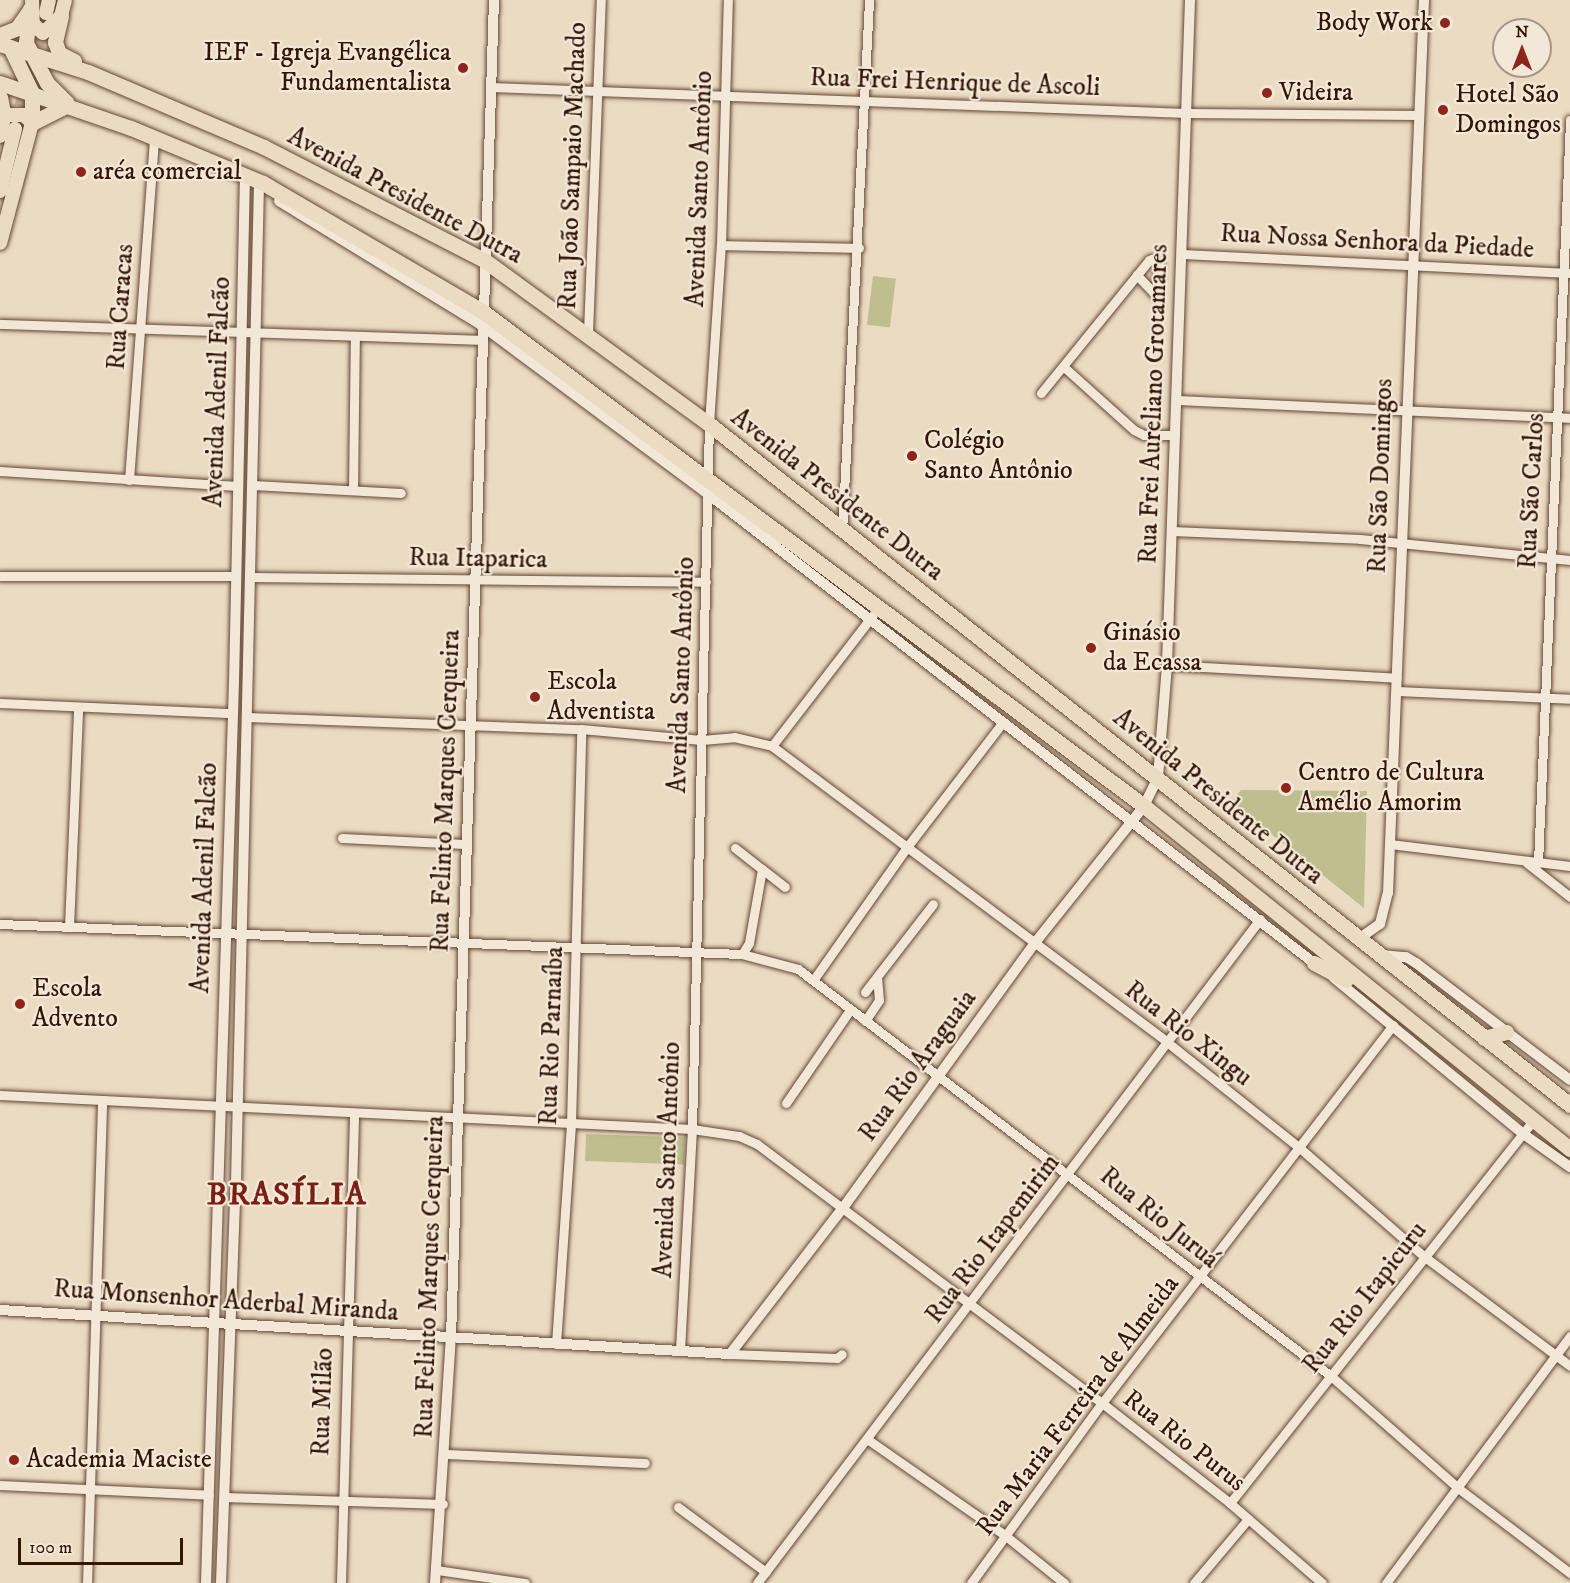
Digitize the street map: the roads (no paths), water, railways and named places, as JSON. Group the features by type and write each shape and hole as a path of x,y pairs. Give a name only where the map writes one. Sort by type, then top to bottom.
{"highway":[{"path":"0,35 17,28 31,5"},
{"path":"5,46 32,93 32,123 69,107 47,83 31,52 26,36 31,5"},
{"path":"52,10 54,42 59,53 88,72"},
{"name":"Avenida Presidente Dutra","path":"5,46 31,52 88,72 264,147 484,260 588,333 709,424 842,532 1158,777 1357,940 1570,1105"},
{"name":"Avenida Presidente Dutra","path":"0,83 154,137 256,180 481,318 709,477 879,608 1144,806 1570,1149"},
{"path":"0,97 4,117"},
{"path":"1314,963 1376,995"},
{"path":"1484,1038 1506,1032"}],"main road":[{"path":"31,5 40,33 49,31 52,10 65,0"},
{"path":"0,136 4,117 19,113 32,123 0,243"},
{"path":"0,191 15,129"}],"street":[{"name":"Rua Felinto Marques Cerqueira","path":"435,1583 443,1504 451,1338 459,1120 465,844 471,726 480,340 494,0"},
{"name":"Rua João Sampaio Machado","path":"588,333 601,0"},
{"name":"Avenida Santo Antônio","path":"680,1350 692,1129 709,424 721,245 728,0"},
{"path":"842,532 860,248 869,0"},
{"name":"Rua Frei Aureliano Grotamares","path":"1144,806 1158,777 1167,665 1190,0"},
{"name":"Rua São Domingos","path":"1357,940 1377,927 1383,915 1390,844 1410,264 1424,0"},
{"name":"Rua Frei Henrique de Ascoli","path":"491,87 1187,113 1419,115"},
{"name":"Rua São Carlos","path":"1538,864 1549,559 1566,273 1570,120"},
{"name":"Rua Caracas","path":"129,480 154,137"},
{"name":"Avenida Adenil Falcão","path":"206,1583 243,333 256,180"},
{"name":"Avenida Adenil Falcão","path":"220,1583 236,1182 258,333 256,180"},
{"path":"721,245 860,248"},
{"name":"Rua Nossa Senhora da Piedade","path":"1182,254 1566,273"},
{"path":"1041,393 1137,275"},
{"name":"Avenida Presidente Dutra","path":"481,318 869,622 929,665 1131,823 1260,919 1393,1025 1522,1133 1570,1167"},
{"path":"0,324 480,340"},
{"path":"352,490 356,337"},
{"path":"1064,367 1134,430 1144,435 1175,435"},
{"path":"242,389 256,389"},
{"path":"1176,400 1570,418"},
{"path":"0,471 238,486"},
{"path":"253,485 401,493"},
{"path":"1172,531 1360,538 1402,545 1570,560"},
{"path":"0,576 235,576"},
{"name":"Rua Itaparica","path":"250,577 706,582"},
{"path":"247,717 581,729 702,740 734,737 772,746 879,608"},
{"path":"929,665 939,652"},
{"path":"1167,665 1397,678"},
{"path":"1397,692 1570,699"},
{"path":"0,703 233,713"},
{"path":"69,927 78,708"},
{"path":"814,979 908,847 1002,723"},
{"name":"Rua Rio Parnaíba","path":"556,1344 571,1124 581,729"},
{"name":"Rua Rio Xingu","path":"772,746 1167,1042 1301,1149 1425,1257 1570,1365"},
{"path":"1059,767 1072,753"},
{"path":"231,793 245,794"},
{"name":"Rua Rio Araguaia","path":"730,1354 843,1208 1034,944 1144,806"},
{"path":"342,838 465,844"},
{"path":"1390,844 1527,863 1570,866"},
{"path":"735,848 785,887"},
{"path":"1527,863 1570,897"},
{"path":"742,954 749,943 762,869"},
{"path":"1229,896 1240,884"},
{"path":"865,992 933,904"},
{"name":"Rua Rio Itapemirim","path":"762,1579 1260,919"},
{"name":"Rua Rio Juruá","path":"0,924 225,936 742,954 775,960 814,979 937,1078 1070,1173 1201,1278 1331,1376 1458,1488 1570,1572"},
{"path":"1376,955 1406,957 1570,1080"},
{"path":"865,1021 879,1000 877,978"},
{"path":"786,1103 850,1010"},
{"name":"Rua Maria Ferreira de Almeida","path":"970,1583 1102,1403 1301,1149 1393,1025"},
{"name":"Rua Rio Purus","path":"0,1095 459,1120 692,1129 718,1131 757,1144 968,1305 1102,1403 1230,1503 1322,1583"},
{"path":"87,1583 102,1100"},
{"name":"Rua Milão","path":"340,1583 354,1114"},
{"name":"Rua Rio Itapicuru","path":"1230,1503 1534,1120"},
{"path":"218,1182 236,1182"},
{"name":"Rua Monsenhor Aderbal Miranda","path":"0,1310 213,1325 730,1354 837,1358 842,1354"},
{"path":"1386,1583 1570,1336"},
{"path":"867,1439 1005,1536 1064,1583"},
{"path":"446,1454 645,1463"},
{"path":"209,1458 225,1458"},
{"path":"0,1485 209,1495"},
{"path":"224,1497 443,1504"},
{"path":"678,1507 762,1579"},
{"path":"1194,1583 1248,1519"},
{"path":"437,1570 525,1583"}],"tunnel":[{"path":"16,127 46,13"}],"place":[{"name":"Body Work","path":"1445,23"},
{"name":"IEF - Igreja Evangélica Fundamentalista","path":"463,68"},
{"name":"Videira","path":"1267,93"},
{"name":"Hotel São Domingos","path":"1443,110"},
{"name":"aréa comercial","path":"81,172"},
{"name":"Colégio Santo Antônio","path":"912,456"},
{"name":"Ginásio da Ecassa","path":"1091,648"},
{"name":"Escola Adventista","path":"535,697"},
{"name":"Centro de Cultura Amélio Amorim","path":"1286,788"},
{"name":"Escola Advento","path":"20,1004"},
{"name":"Academia Maciste","path":"14,1460"}],"district":[{"name":"BRASÍLIA","path":"287,1195"}]}
